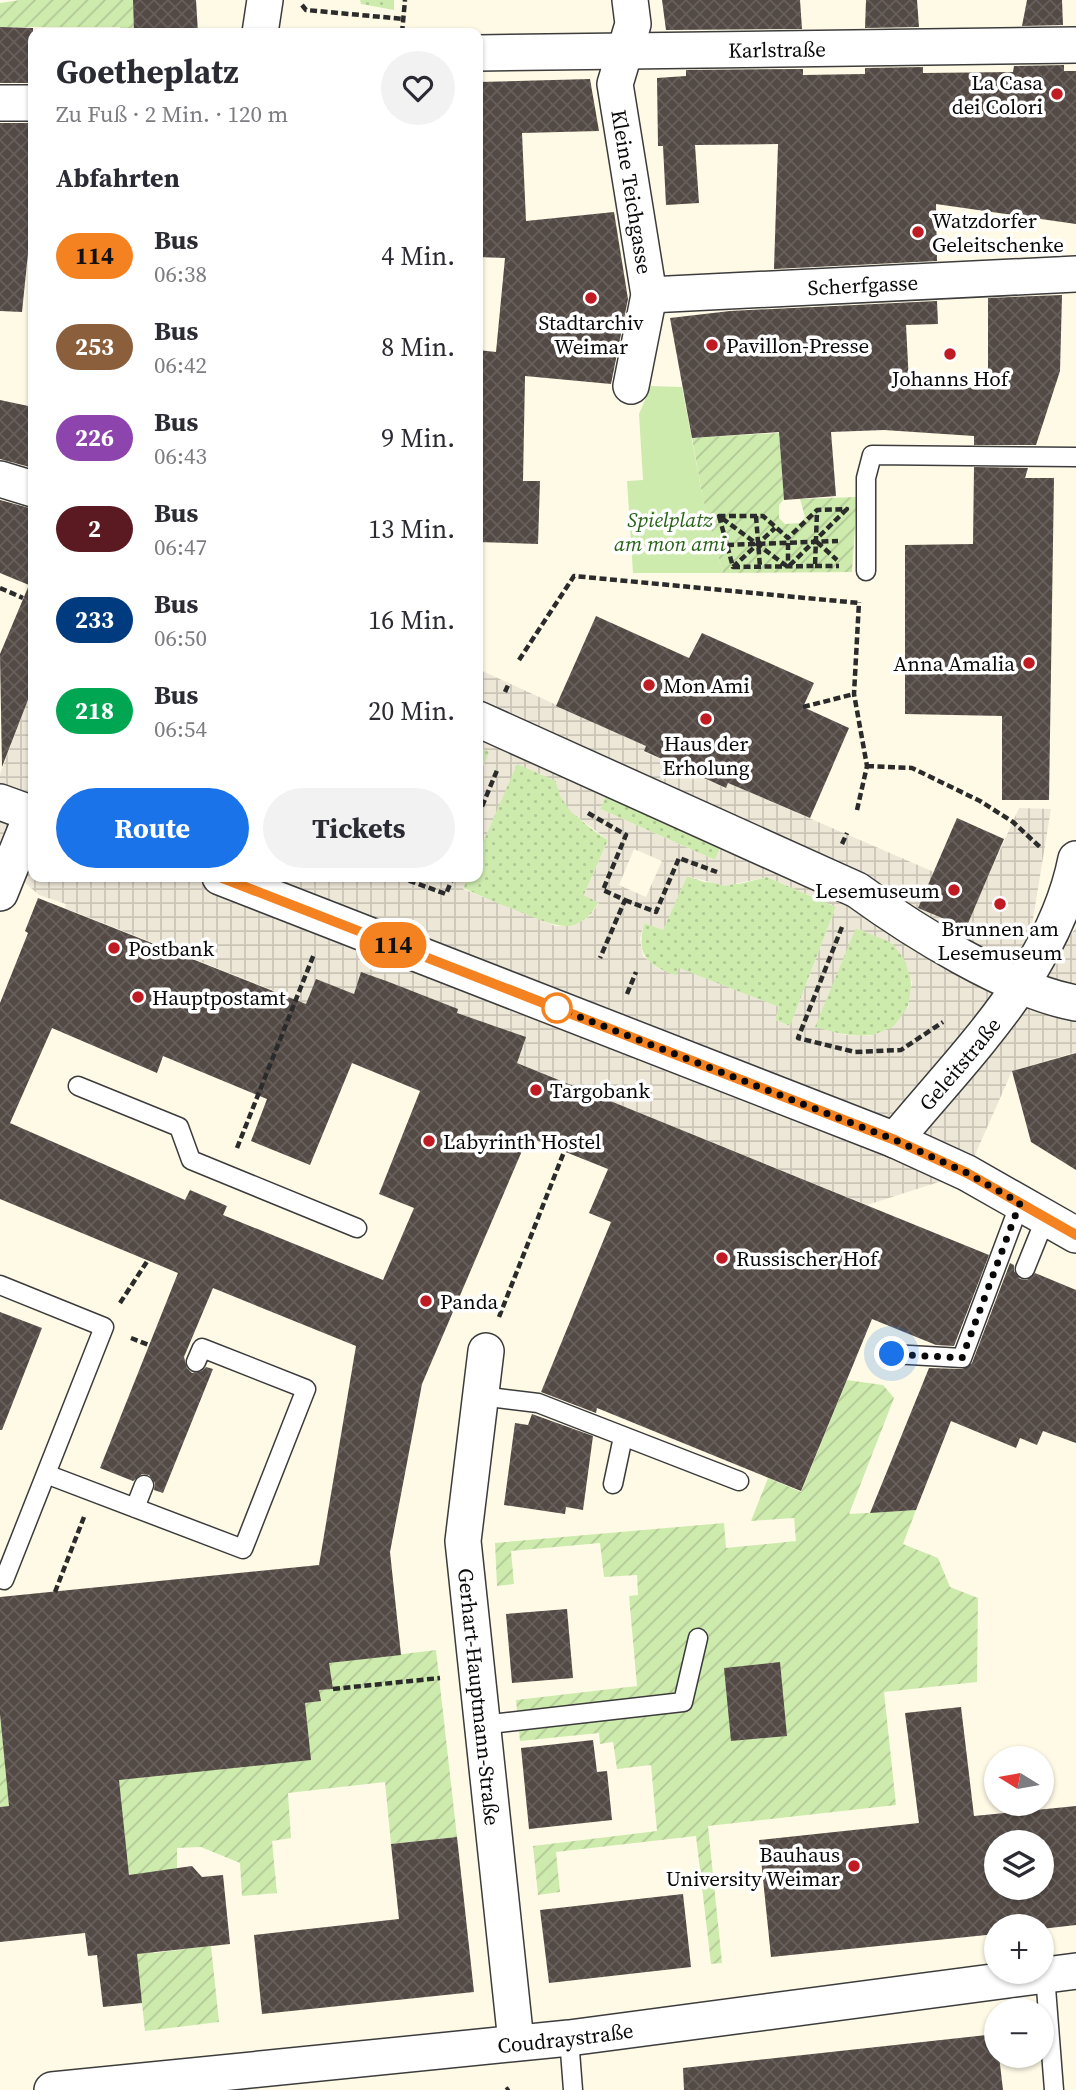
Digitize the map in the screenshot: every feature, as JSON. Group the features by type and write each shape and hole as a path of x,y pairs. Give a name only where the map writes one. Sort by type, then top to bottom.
{"street":[{"path":"261,28 265,0"},
{"name":"Kleine Teichgasse","path":"630,0 633,24 615,84 642,299 631,386"},
{"name":"Karlstraße","path":"483,53 1076,45"},
{"path":"0,103 28,103"},
{"name":"Scherfgasse","path":"642,299 1076,274"},
{"path":"0,479 28,487"},
{"path":"483,721 857,890 907,926 1021,996 1076,1003"},
{"path":"0,802 28,812"},
{"path":"0,893 28,826"},
{"name":"Geleitstraße","path":"895,1140 1021,996 1069,895 1076,859"},
{"path":"233,882 895,1140 967,1173 1076,1235"},
{"name":"Gerhart-Hauptmann-Straße","path":"486,1351 463,1541 516,2042"},
{"name":"Coudraystraße","path":"52,2090 151,2085 569,2038 1060,1973"}],"lane":[{"path":"866,571 866,478 872,455 1076,457"},
{"path":"78,1086 179,1127 191,1160 357,1228"},
{"path":"1025,1269 1033,1210"},
{"path":"892,1354 962,1358 1033,1210"},
{"path":"0,1284 104,1327 4,1580"},
{"path":"46,1474 243,1549 306,1389 202,1348 196,1362"},
{"path":"481,1396 538,1403 739,1481"},
{"path":"613,1483 623,1437"},
{"path":"135,1508 144,1485"},
{"path":"482,1725 683,1702 698,1637"},
{"path":"1054,2090 1060,1973"},
{"path":"569,2038 573,2090"}],"path":[{"path":"298,0 306,10 404,19"},
{"path":"403,28 405,0"},
{"path":"788,567 788,541 817,510 848,509"},
{"path":"847,520 848,509"},
{"path":"788,567 817,542 848,509"},
{"path":"733,567 816,566 817,510"},
{"path":"719,516 763,516 788,541"},
{"path":"719,516 788,567"},
{"path":"719,516 733,567"},
{"path":"756,516 760,567"},
{"path":"733,567 775,528"},
{"path":"727,545 846,540"},
{"path":"817,542 845,566"},
{"path":"858,810 867,766 854,694 859,603 866,571"},
{"path":"519,660 574,576 859,603"},
{"path":"0,588 23,598"},
{"path":"803,708 854,694"},
{"path":"579,765 580,793 588,814 626,835 603,890 625,900 656,912 679,858 717,872 740,865 761,847"},
{"path":"483,804 498,766"},
{"path":"867,766 912,768 980,801 1013,822 1044,851 1069,895"},
{"path":"413,882 446,894 451,882"},
{"path":"600,958 625,900"},
{"path":"847,914 798,1038 855,1052 901,1051 944,1021"},
{"path":"226,1174 316,951 326,955"},
{"path":"625,1000 636,972"},
{"path":"486,1351 564,1152"},
{"path":"104,1327 148,1260"},
{"path":"55,1592 94,1492"},
{"path":"332,1689 476,1674"}],"green space":[{"path":"20,0 133,0 134,28 0,27 0,3"},
{"path":"360,0 394,0 394,10 361,4"},
{"name":"Spielplatz am mon ami","path":"651,386 682,387 703,499 723,573 633,573 627,481 643,480 639,414"},
{"path":"779,433 784,499 779,505 779,518 785,524 800,523 805,517 800,499 857,497 852,572 723,573 703,499 692,438"},
{"path":"483,748 490,752 483,768"},
{"path":"516,763 556,781 564,799 576,815 608,840 584,895 599,902 580,923 561,926 533,918 463,888 466,882 483,882 483,842"},
{"path":"608,790 723,842 715,860 600,809"},
{"path":"687,876 704,882 739,884 767,877 836,907 790,1026 775,1020 779,1007 679,969 676,976 646,958 642,944 644,923 663,929"},
{"path":"855,928 890,942 899,950 909,972 911,984 907,1009 893,1027 874,1035 844,1034 814,1028"},
{"path":"847,1380 883,1385 894,1398 849,1514 916,1510 903,1544 938,1558 950,1587 978,1598 977,1682 884,1692 896,1805 708,1826 722,1963 711,1964 696,1836 556,1852 560,1892 538,1895 533,1846 657,1831 651,1765 617,1769 613,1742 600,1744 599,1733 520,1741 516,1700 637,1686 629,1596 638,1595 637,1575 604,1577 600,1543 511,1551 514,1584 497,1586 495,1543 724,1523 726,1548 796,1541 794,1518 751,1521 768,1478 801,1492"},
{"path":"436,1650 457,1837 391,1844 385,1782 288,1793 291,1838 272,1841 277,1893 242,1896 240,1863 201,1847 177,1848 177,1868 173,1881 130,1885 120,1794 0,1807 0,1714 8,1791 305,1703 320,1701 319,1690 332,1689 329,1663"},
{"path":"134,1931 154,1953 211,1946 219,2022 145,2031"}],"shaded area":[{"path":"483,671 646,746 644,752 725,788 728,783 934,872 918,908 965,928 1019,808 1051,809 1022,986 1034,989 1076,927 1076,1052 1012,1071 967,1173 867,1205 480,1048 292,1039 253,1048 275,991 65,908 66,904 39,895 0,861 0,774 28,700 28,882 466,882 463,889 555,926 573,926 590,916 599,903 584,895 608,840 571,812 560,796 556,781 517,764 483,842 483,767 489,752 483,749","holes":["608,791 723,842 715,860 600,809","634,849 662,861 646,897 619,885","687,876 725,886 767,877 836,907 790,1026 775,1020 779,1007 679,968 676,976 656,967 643,956 640,939 644,923 663,930","856,928 892,943 904,959 912,982 908,1007 893,1027 870,1036 845,1035 815,1027"]}],"building":[{"path":"133,0 196,0 198,28 134,28"},
{"path":"662,0 800,0 802,29 666,30"},
{"path":"866,0 917,0 919,27 865,28"},
{"path":"1027,0 1062,0 1063,25 1022,26"},
{"path":"0,27 33,28 28,28 28,83 0,83"},
{"path":"1064,65 1064,71 1076,71 1076,224 936,204 937,261 774,269 778,144 695,145 699,203 666,205 663,146 658,146 657,78 686,76 686,70 803,69 803,75 865,74 865,68 923,67 923,73 1013,72 1014,66"},
{"path":"590,79 599,131 522,133 526,221 614,212 628,299 611,384 525,376 523,481 540,481 538,544 483,542 483,351 496,352 505,258 483,257 483,82"},
{"path":"0,123 28,123 28,253 22,312 0,311"},
{"path":"1062,295 1060,371 1036,445 974,445 974,436 884,430 831,432 836,496 784,500 779,432 692,438 670,318 730,311 937,301 938,324 906,325 909,383 988,389 988,298"},
{"path":"0,400 28,406 28,467 0,459"},
{"path":"974,467 1028,468 1025,478 1054,478 1049,800 1002,800 1002,716 905,714 905,545 973,544"},
{"path":"0,500 28,508 28,585 0,573"},
{"path":"28,587 28,700 2,767 0,654"},
{"name":"Haus der Erholung","path":"596,616 689,658 702,633 814,683 803,707 849,728 810,818 728,783 726,788 644,751 646,746 556,706"},
{"name":"Lesemuseum","path":"957,818 1004,839 966,928 918,908"},
{"path":"38,898 306,1004 316,979 354,994 361,972 458,1009 457,1013 526,1037 517,1063 989,1255 954,1346 936,1345 872,1319 801,1491 597,1408 596,1413 541,1392 611,1222 589,1213 608,1169 528,1137 422,1384 390,1552 401,1655 329,1663 333,1689 319,1690 321,1701 305,1703 311,1760 119,1780 129,1875 192,1866 202,1877 223,1875 230,1944 137,1954 142,2003 103,2007 97,1955 88,1956 85,1933 0,1942 0,1807 9,1806 0,1714 0,1597 319,1565 356,1346 213,1288 184,1357 187,1368 192,1373 202,1371 206,1367 213,1369 163,1493 154,1490 155,1483 149,1475 142,1474 133,1481 100,1468 178,1273 0,1199 0,1003 28,933 25,931","holes":["52,1028 157,1073 163,1056 267,1099 251,1141 310,1165 352,1063 420,1091 379,1194 414,1208 383,1280 223,1215 227,1206 190,1190 185,1200 10,1123"]},
{"path":"1076,1053 1076,1170 1031,1142 1012,1071"},
{"path":"1010,1263 1014,1265 1014,1271 1020,1279 1027,1280 1035,1273 1076,1290 1076,1443 1043,1431 1037,1445 1020,1438 1016,1448 951,1421 916,1510 870,1513 929,1368 962,1369 972,1363"},
{"path":"0,1312 42,1328 2,1430 0,1430"},
{"path":"532,1414 593,1436 583,1510 566,1507 565,1514 504,1505 515,1423 528,1425"},
{"path":"567,1609 573,1678 512,1683 506,1614"},
{"path":"780,1662 787,1736 731,1741 724,1668"},
{"path":"961,1707 974,1816 1054,1816 1054,1808 1076,1806 1076,1925 1054,1928 1054,1914 984,1914 984,1935 771,1957 759,1840 919,1823 905,1713"},
{"path":"593,1740 597,1772 607,1771 612,1820 529,1829 521,1748"},
{"path":"457,1837 474,1992 262,2014 254,1935 399,1919 391,1844"},
{"path":"683,1894 691,1967 549,1983 540,1910"},
{"path":"984,2035 984,2068 1000,2068 1003,2090 684,2090 683,2068"}],"bus line":[{"name":"114","path":"232,882 895,1140 967,1173 1076,1235"}],"place":[{"name":"La Casa dei Colori","path":"1057,94"},
{"name":"Watzdorfer Geleitschenke","path":"918,232"},
{"name":"Stadtarchiv Weimar","path":"591,298"},
{"name":"Pavillon-Presse","path":"712,345"},
{"name":"Johanns Hof","path":"950,354"},
{"name":"Anna Amalia","path":"1029,663"},
{"name":"Mon Ami","path":"649,685"},
{"name":"Haus der Erholung","path":"706,719"},
{"name":"Lesemuseum","path":"954,890"},
{"name":"Brunnen am Lesemuseum","path":"1000,904"},
{"name":"Postbank","path":"114,948"},
{"name":"Hauptpostamt","path":"138,997"},
{"name":"Targobank","path":"536,1090"},
{"name":"Labyrinth Hostel","path":"429,1141"},
{"name":"Russischer Hof","path":"722,1258"},
{"name":"Panda","path":"426,1301"},
{"name":"Bauhaus University Weimar","path":"854,1866"}],"route":[{"path":"557,1008 555,1007 895,1140 967,1173 1020,1203 962,1358 892,1354"}]}
